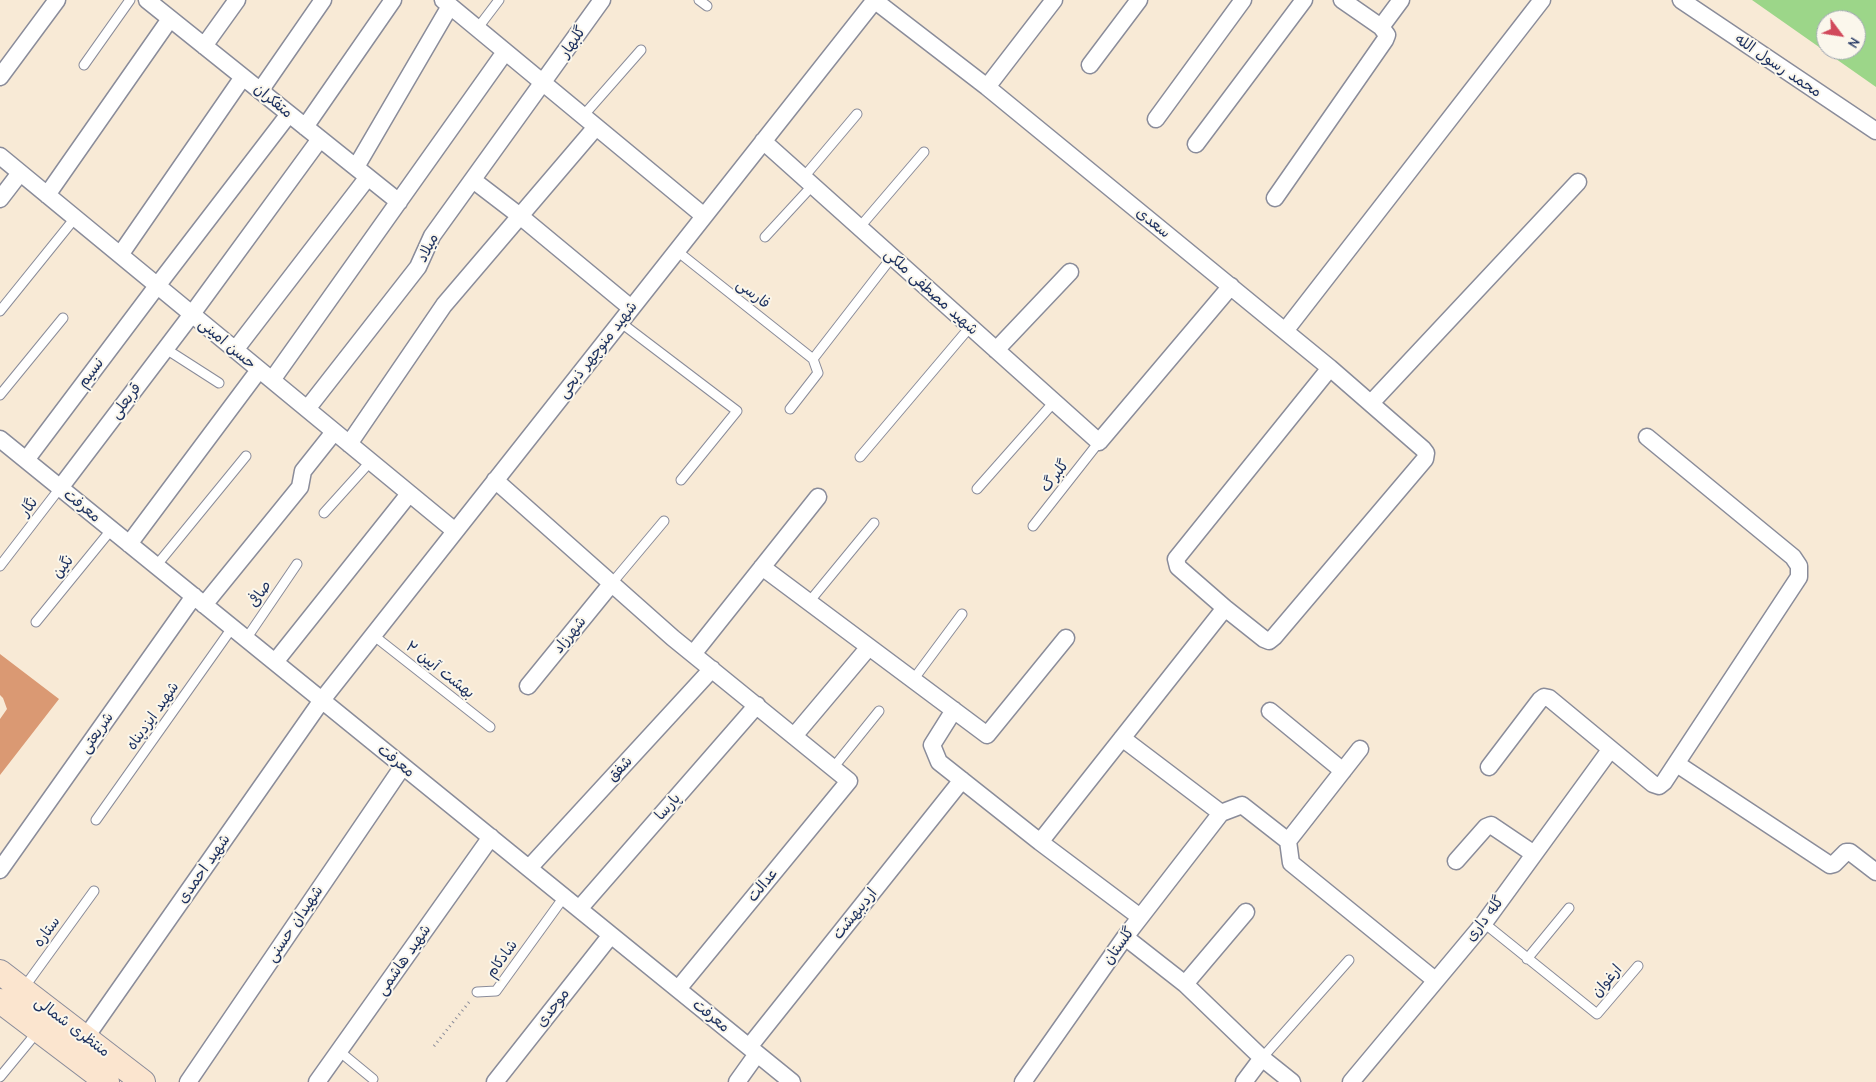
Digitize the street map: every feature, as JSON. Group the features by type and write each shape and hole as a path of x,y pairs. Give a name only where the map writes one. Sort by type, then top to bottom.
{"main road":[{"name":"منتظری شمالی","path":"0,972 144,1082"},
{"name":"منتظری شمالی","path":"0,1001 108,1082"}],"street":[{"path":"0,77 57,0"},
{"path":"204,46 237,0"},
{"path":"260,91 323,0"},
{"path":"305,126 393,0"},
{"name":"گلبهار","path":"543,84 602,0"},
{"name":"سعدی","path":"875,0 987,87 1231,286 1423,448 1426,454 1425,459 1274,637 1269,641 1264,639 1225,608"},
{"name":"شهید منوچهر ذبحی","path":"322,700 875,0"},
{"path":"987,87 1054,0"},
{"path":"1090,65 1139,0"},
{"path":"1156,119 1242,0"},
{"path":"1196,144 1304,0"},
{"path":"1342,0 1384,31"},
{"path":"1275,198 1385,40 1384,31 1401,0"},
{"path":"1286,331 1542,0"},
{"name":"محمد رسول الله","path":"1681,0 1876,131"},
{"name":"متفکران","path":"152,2 170,19 399,202"},
{"path":"235,350 362,172 446,3 704,216"},
{"path":"47,195 170,19"},
{"path":"129,544 265,375 399,202 505,52"},
{"path":"120,255 243,77"},
{"name":"میلاد","path":"307,409 418,267 432,236 543,84"},
{"name":"نسیم","path":"26,460 289,114"},
{"path":"350,444 444,305 596,127"},
{"name":"قربعلی","path":"60,488 192,314 320,139"},
{"name":"شهید مصطفی ملکی","path":"763,142 1099,442"},
{"name":"حسن امینی","path":"0,156 454,531"},
{"path":"0,199 20,172"},
{"path":"473,180 520,216 631,308"},
{"path":"1370,403 1578,182"},
{"path":"996,350 1070,272"},
{"path":"1099,442 1231,286"},
{"path":"1040,842 1225,608 1178,567 1176,559 1330,368"},
{"name":"شریعتی","path":"0,870 199,601 300,487 303,472 334,432"},
{"path":"1489,767 1544,697 1549,698 1610,750 1659,786 1677,764 1799,577 1799,566 1794,557 1647,437"},
{"name":"معرفت","path":"0,439 792,1082"},
{"path":"495,480 693,654 833,768"},
{"path":"275,662 410,494"},
{"path":"693,654 818,498"},
{"path":"762,567 987,735 1066,638"},
{"name":"شهرزاد","path":"528,686 612,584"},
{"path":"794,736 869,647"},
{"name":"شفق","path":"529,868 712,669"},
{"name":"شهید احمدی","path":"86,1037 322,700"},
{"name":"پارسا","path":"579,909 757,705"},
{"path":"954,710 932,745 939,762 1040,842 1140,917"},
{"path":"1270,711 1343,771"},
{"path":"1122,738 1221,813 1242,805 1288,841 1291,864 1435,980"},
{"path":"1288,841 1360,749"},
{"name":"گله داری","path":"1351,1082 1484,922 1610,750"},
{"path":"1677,764 1830,865 1834,864 1846,852 1850,852 1876,872"},
{"name":"شهیدان حسنی","path":"188,1082 403,766"},
{"name":"عدالت","path":"678,989 849,781 833,768"},
{"name":"اردیبهشت","path":"736,1082 753,1050 962,780"},
{"name":"گلستان","path":"1023,1082 1125,937 1221,813"},
{"path":"1456,861 1486,827 1490,825 1534,854"},
{"name":"شهید هاشمی","path":"317,1082 491,837"},
{"path":"1185,984 1246,912"},
{"name":"موحدی","path":"495,1082 611,935"},
{"path":"1125,937 1185,984 1262,1058 1292,1082"},
{"path":"1244,1082 1262,1058"}],"lane":[{"path":"84,65 130,0"},
{"path":"478,29 499,0"},
{"path":"699,0 707,6"},
{"path":"583,116 641,50"},
{"path":"765,237 857,114"},
{"path":"859,228 924,152"},
{"path":"0,311 75,218"},
{"name":"فارسی","path":"676,251 813,359"},
{"path":"790,409 818,374 813,359 892,257"},
{"path":"0,394 63,318"},
{"path":"620,322 737,411 681,480"},
{"path":"860,457 970,327"},
{"path":"166,348 220,383"},
{"path":"977,489 1054,402"},
{"name":"گلبرگ","path":"1033,526 1099,442"},
{"path":"156,566 246,456"},
{"path":"324,513 370,462"},
{"name":"نگار","path":"0,566 60,488"},
{"path":"612,584 664,521"},
{"path":"809,602 874,523"},
{"name":"نگین","path":"36,622 111,530"},
{"name":"صافی","path":"246,639 297,564"},
{"path":"913,680 962,614"},
{"name":"شهید ایزدپناه","path":"96,820 232,628"},
{"name":"بهشت آیین ۲","path":"373,635 490,727"},
{"path":"833,768 879,711"},
{"name":"ستاره","path":"23,990 94,891"},
{"name":"شادکام","path":"477,992 496,991 564,897"},
{"path":"1484,922 1527,959 1568,908"},
{"name":"ارغوان","path":"1527,959 1597,1014 1638,966"},
{"path":"1262,1058 1349,960"},
{"path":"0,1077 39,1030"},
{"path":"339,1051 374,1079"}],"path":[{"name":"شادکام","path":"434,1046 477,992"}],"green space":[{"path":"1752,0 1876,0 1876,87 1838,60 1866,60 1866,10 1816,10 1816,45"}],"building":[{"path":"0,654 59,699 0,775 0,719 7,709 0,695"}]}
